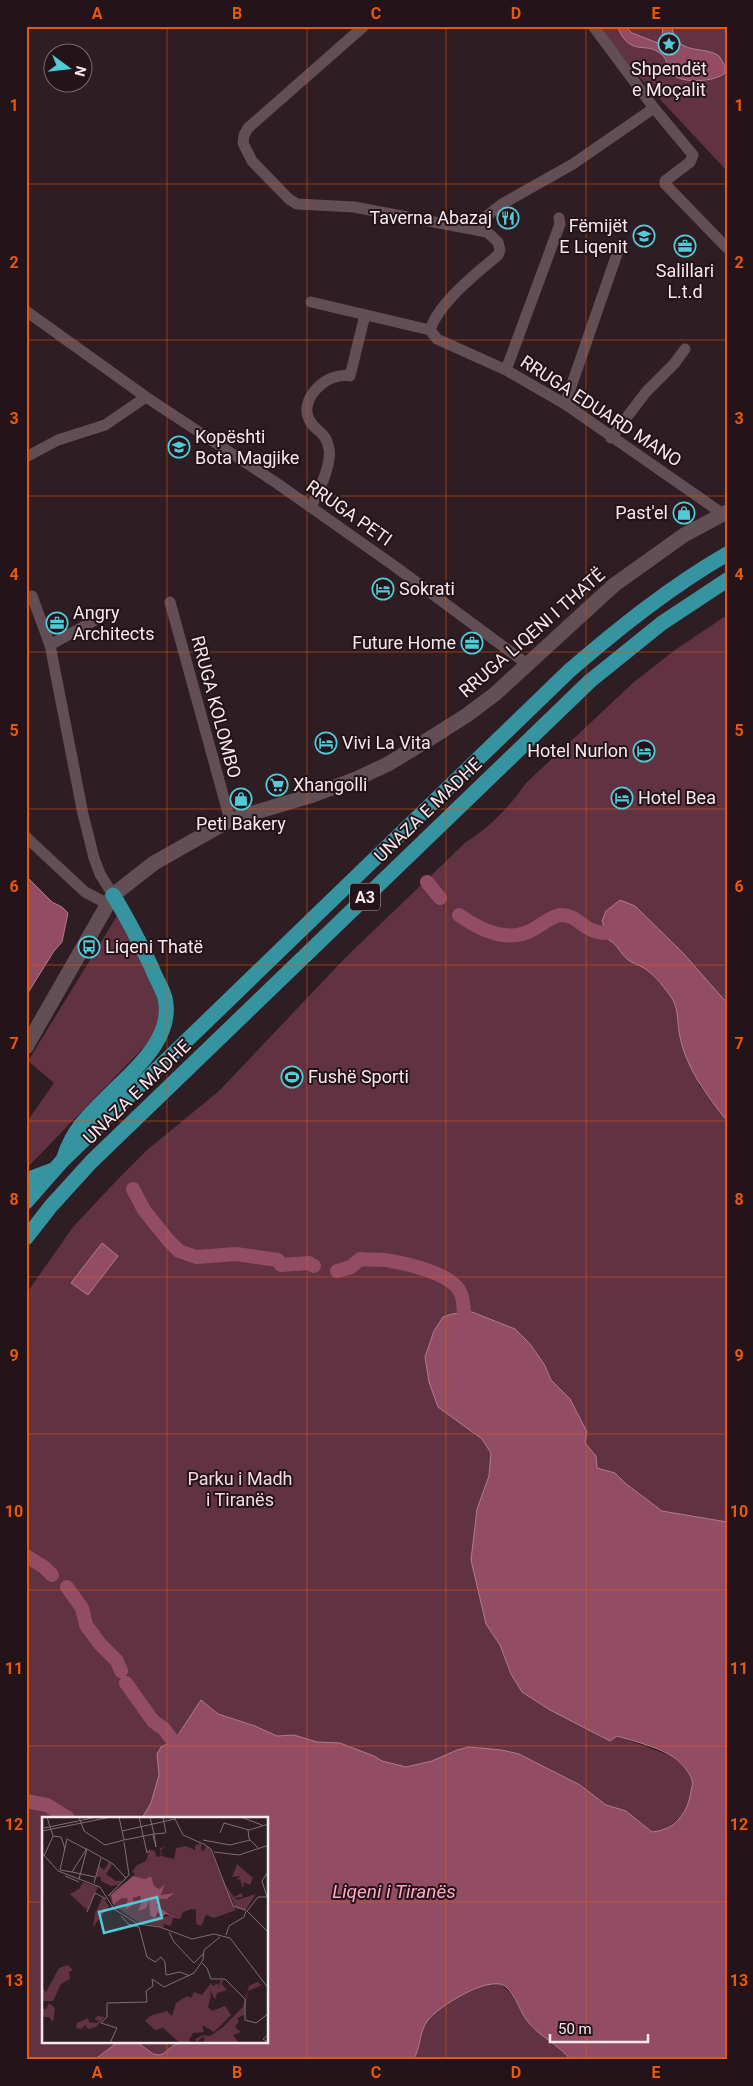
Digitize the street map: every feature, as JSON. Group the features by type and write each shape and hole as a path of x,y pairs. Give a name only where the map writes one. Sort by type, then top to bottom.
{"highway":[{"name":"UNAZA E MADHE","path":"26,1202 58,1165 569,672 646,608 680,583 727,554"},
{"name":"UNAZA E MADHE","path":"26,1238 51,1206 97,1156 578,693 626,650 662,623 727,580"},
{"path":"26,1180 58,1165 71,1138 86,1117 151,1052 157,1041 164,1018 165,999 134,927 110,899"}],"street":[{"path":"364,26 248,128 244,135 243,143 252,161 261,172 297,204 354,207 480,232 494,237 500,250 498,255 445,306 436,317 430,330"},
{"path":"593,26 654,108 693,155 690,162 665,181 665,184 727,248"},
{"path":"480,232 483,219 502,204 573,164 654,108"},
{"path":"506,370 560,224 559,218"},
{"path":"565,404 618,251"},
{"name":"RRUGA EDUARD MANO","path":"311,302 430,330 434,336 443,342 506,370 565,404 611,438 725,514"},
{"name":"RRUGA PETI","path":"26,311 146,397 311,507 527,664"},
{"path":"311,507 323,479 330,450 321,431 310,421 307,412 309,401 317,387 329,378 344,375 350,376 365,315"},
{"path":"611,438 646,392 674,364 685,349"},
{"path":"26,457 58,440 105,425 146,397"},
{"name":"RRUGA LIQENI I THATË","path":"26,1047 110,899 154,863 230,820 313,795 388,764 467,715 495,694 614,585 684,535 725,514"},
{"path":"32,596 50,645 87,831 110,899"},
{"name":"RRUGA KOLOMBO","path":"170,602 230,820"},
{"path":"50,645 99,618"},
{"path":"26,837 85,892 110,899"}],"green space":[{"path":"599,26 727,26 727,171 626,63"},
{"name":"Parku i Madh i Tiranës","path":"727,615 727,1018 699,1085 727,1121 727,1522 662,1511 615,1473 597,1468 486,1624 500,1645 511,1674 617,1736 674,1757 686,1769 693,1781 690,1804 685,1814 663,1831 652,1832 626,1811 606,1805 580,1785 519,1754 502,1750 469,1747 432,1761 406,1767 382,1761 340,1743 317,1742 294,1735 277,1736 255,1726 218,1714 205,1703 199,1705 173,1741 161,1747 159,1780 156,1792 143,1817 42,1817 42,2044 115,2044 94,2060 26,2060 26,1294 73,1227 147,1150 219,1091 346,957 466,842 499,816 526,783 634,682 675,650"},
{"path":"117,916 149,969 161,1012 151,1039 145,1046 26,1169 26,1123 54,1083 28,1061"},
{"path":"496,1982 511,1994 532,2027 571,2060 413,2060 426,2023 438,2010 457,1998"},
{"path":"140,2044 179,2044 174,2045 163,2054 153,2054"}],"water":[{"path":"617,26 625,26 632,33 658,43 662,38 663,26 672,26 675,36 685,46 719,56 725,66 725,73 714,78 699,81 677,77 670,72 665,58 661,54 649,48 633,46 622,36"},
{"path":"26,876 52,902 62,907 68,913 62,942 54,951 26,996"},
{"path":"620,900 635,906 683,953 727,1003 727,1121 705,1092 687,1060 680,1037 673,1000 652,974 627,959 615,944 609,940 602,921 606,911"},
{"path":"102,1243 118,1256 88,1295 71,1283"},
{"name":"Liqeni i Tiranës","path":"472,1312 515,1329 530,1344 544,1364 551,1380 570,1399 587,1432 585,1443 596,1456 597,1468 615,1473 662,1511 727,1522 727,2060 571,2060 533,2027 525,2018 509,1990 505,1986 498,1984 477,1988 453,2000 434,2014 425,2024 413,2060 94,2060 115,2044 140,2044 153,2054 159,2055 179,2044 269,2044 269,1817 143,1817 151,1803 159,1775 157,1754 161,1747 173,1741 178,1735 201,1700 218,1714 255,1726 277,1736 294,1735 317,1742 340,1743 382,1761 406,1767 432,1761 469,1747 502,1750 519,1754 580,1785 606,1805 626,1811 652,1832 660,1831 674,1824 687,1806 692,1781 678,1760 655,1748 617,1736 610,1741 550,1710 522,1692 511,1674 500,1645 486,1624 471,1560 477,1509 489,1476 491,1453 482,1439 438,1407 429,1382 425,1357 434,1331 443,1317"}],"waterway":[{"path":"427,882 440,898"},
{"path":"459,915 485,930 505,935 524,933 561,915 573,918 592,930 606,933"},
{"path":"133,1189 144,1210 179,1251 196,1257 236,1254 278,1260 281,1265 309,1263 314,1266"},
{"path":"337,1271 351,1267 360,1259 391,1261 428,1271 454,1284 462,1295 464,1313"},
{"path":"26,1556 44,1567 52,1575"},
{"path":"67,1587 82,1608 86,1625 100,1644 117,1661 121,1671"},
{"path":"126,1683 153,1721 164,1729 173,1741"},
{"path":"26,1801 47,1805 66,1817"}],"place":[{"name":"Shpendët e Moçalit","path":"669,44"},
{"name":"Taverna Abazaj","path":"508,218"},
{"name":"Fëmijët E Liqenit","path":"644,236"},
{"name":"Salillari L.t.d","path":"685,246"},
{"name":"Kopështi Bota Magjike","path":"179,447"},
{"name":"Past'el","path":"684,513"},
{"name":"Sokrati","path":"383,589"},
{"name":"Angry Architects","path":"57,623"},
{"name":"Future Home","path":"472,643"},
{"name":"Vivi La Vita","path":"326,743"},
{"name":"Hotel Nurlon","path":"644,751"},
{"name":"Xhangolli","path":"277,785"},
{"name":"Hotel Bea","path":"622,798"},
{"name":"Peti Bakery","path":"241,799"},
{"name":"Liqeni Thatë","path":"89,947"},
{"name":"Fushë Sporti","path":"292,1077"}]}
